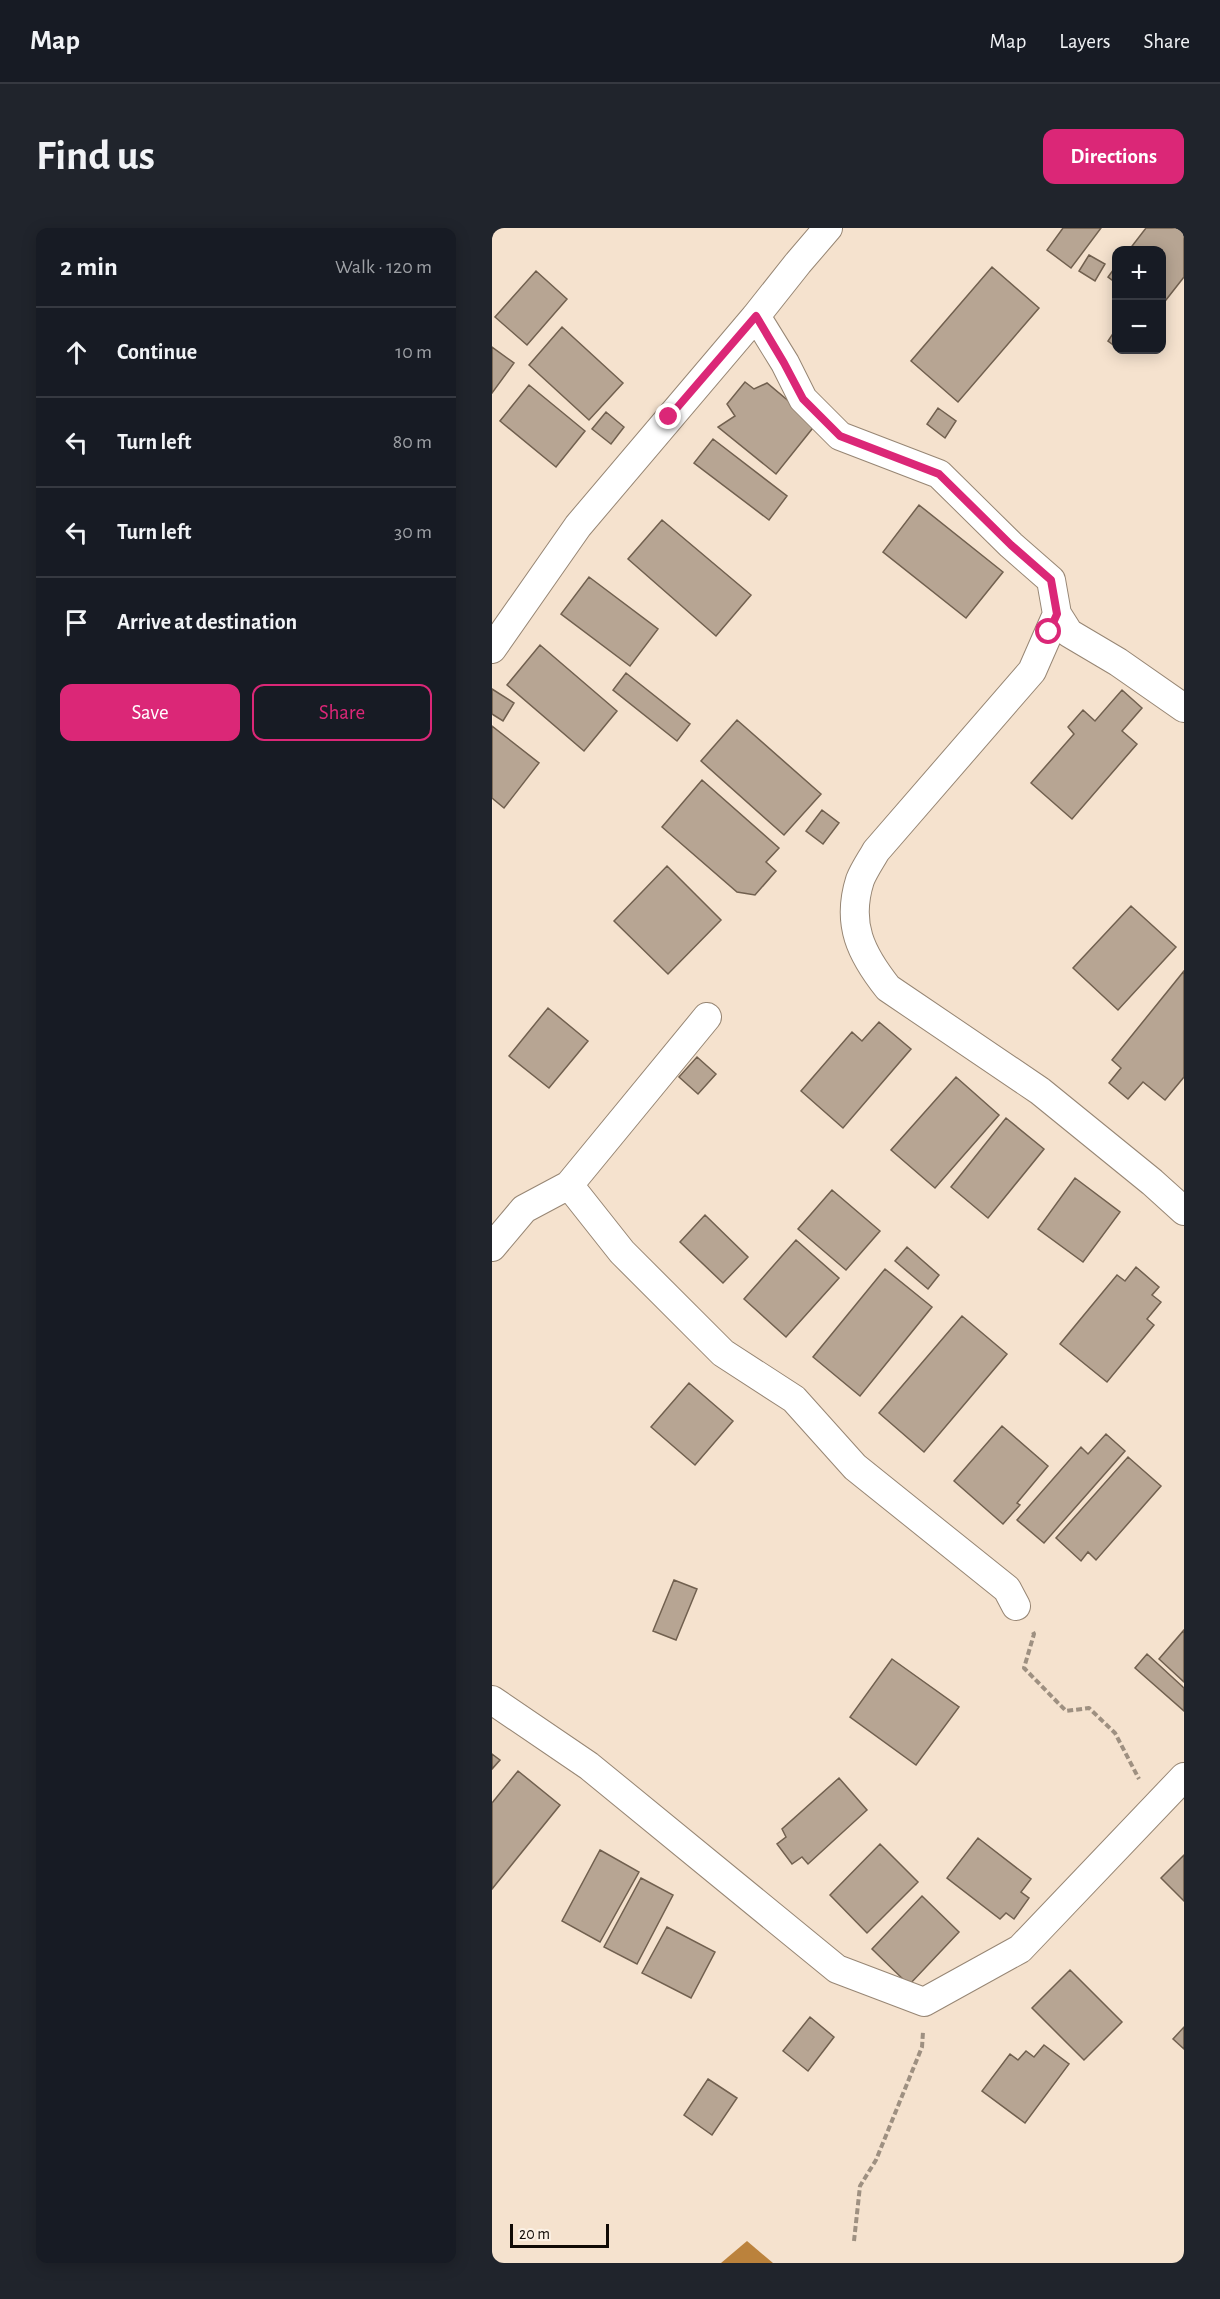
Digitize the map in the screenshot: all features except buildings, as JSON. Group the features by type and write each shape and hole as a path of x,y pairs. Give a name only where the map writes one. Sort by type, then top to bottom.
{"street":[{"path":"492,649 578,526 828,228"},
{"path":"756,316 803,399 840,436 939,474 1011,545 1051,580 1057,614 1069,633 1118,662 1184,708"},
{"path":"1057,614 1032,671 876,851 861,879 855,908 856,938 870,965 888,988 1040,1092 1184,1210"},
{"path":"492,1247 524,1209 569,1185 707,1017"},
{"path":"569,1185 622,1252 723,1353 794,1399 855,1467 1007,1589 1016,1606"},
{"path":"492,1700 589,1766 837,1969 924,2002 1020,1949 1184,1777"}],"path":[{"path":"1016,1606 1034,1634 1024,1668 1066,1711 1089,1708 1115,1733 1136,1770 1150,1812"},
{"path":"854,2241 860,2186 876,2160 922,2047 924,2002"}],"shaded area":[{"path":"747,2241 773,2263 721,2263"}],"route":[{"path":"669,417 756,316 803,399 840,436 939,474 1011,545 1051,580 1057,614 1049,632"}]}
